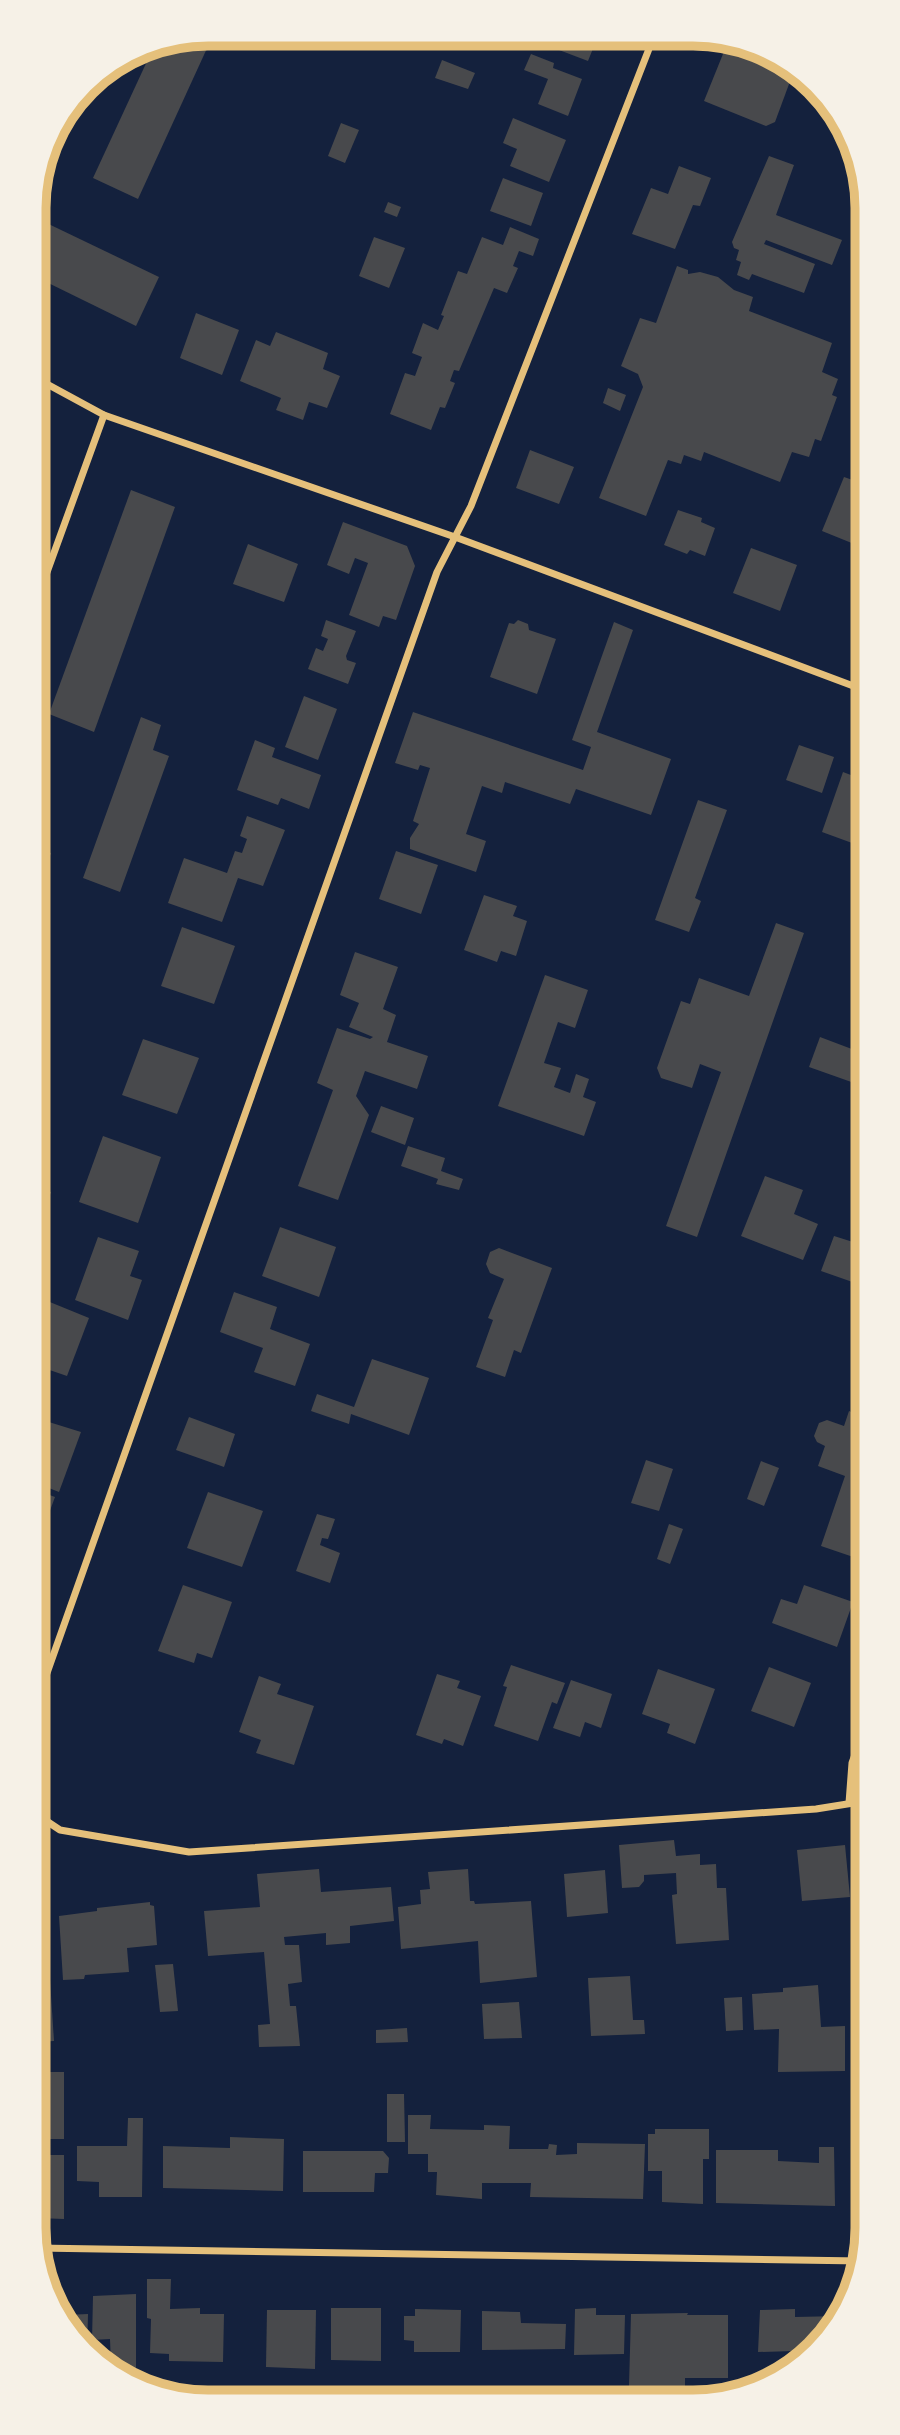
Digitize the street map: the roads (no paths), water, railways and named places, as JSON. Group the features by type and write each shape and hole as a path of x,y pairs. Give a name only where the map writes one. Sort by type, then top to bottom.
{"street":[{"path":"46,1676 437,572 471,506 650,46"},
{"path":"46,384 104,415 455,537 855,687"},
{"path":"46,575 104,415"},
{"path":"849,1803 854,1757"},
{"path":"46,1821 60,1830 189,1852 816,1809 854,1802"},
{"path":"47,2248 851,2261"}]}
